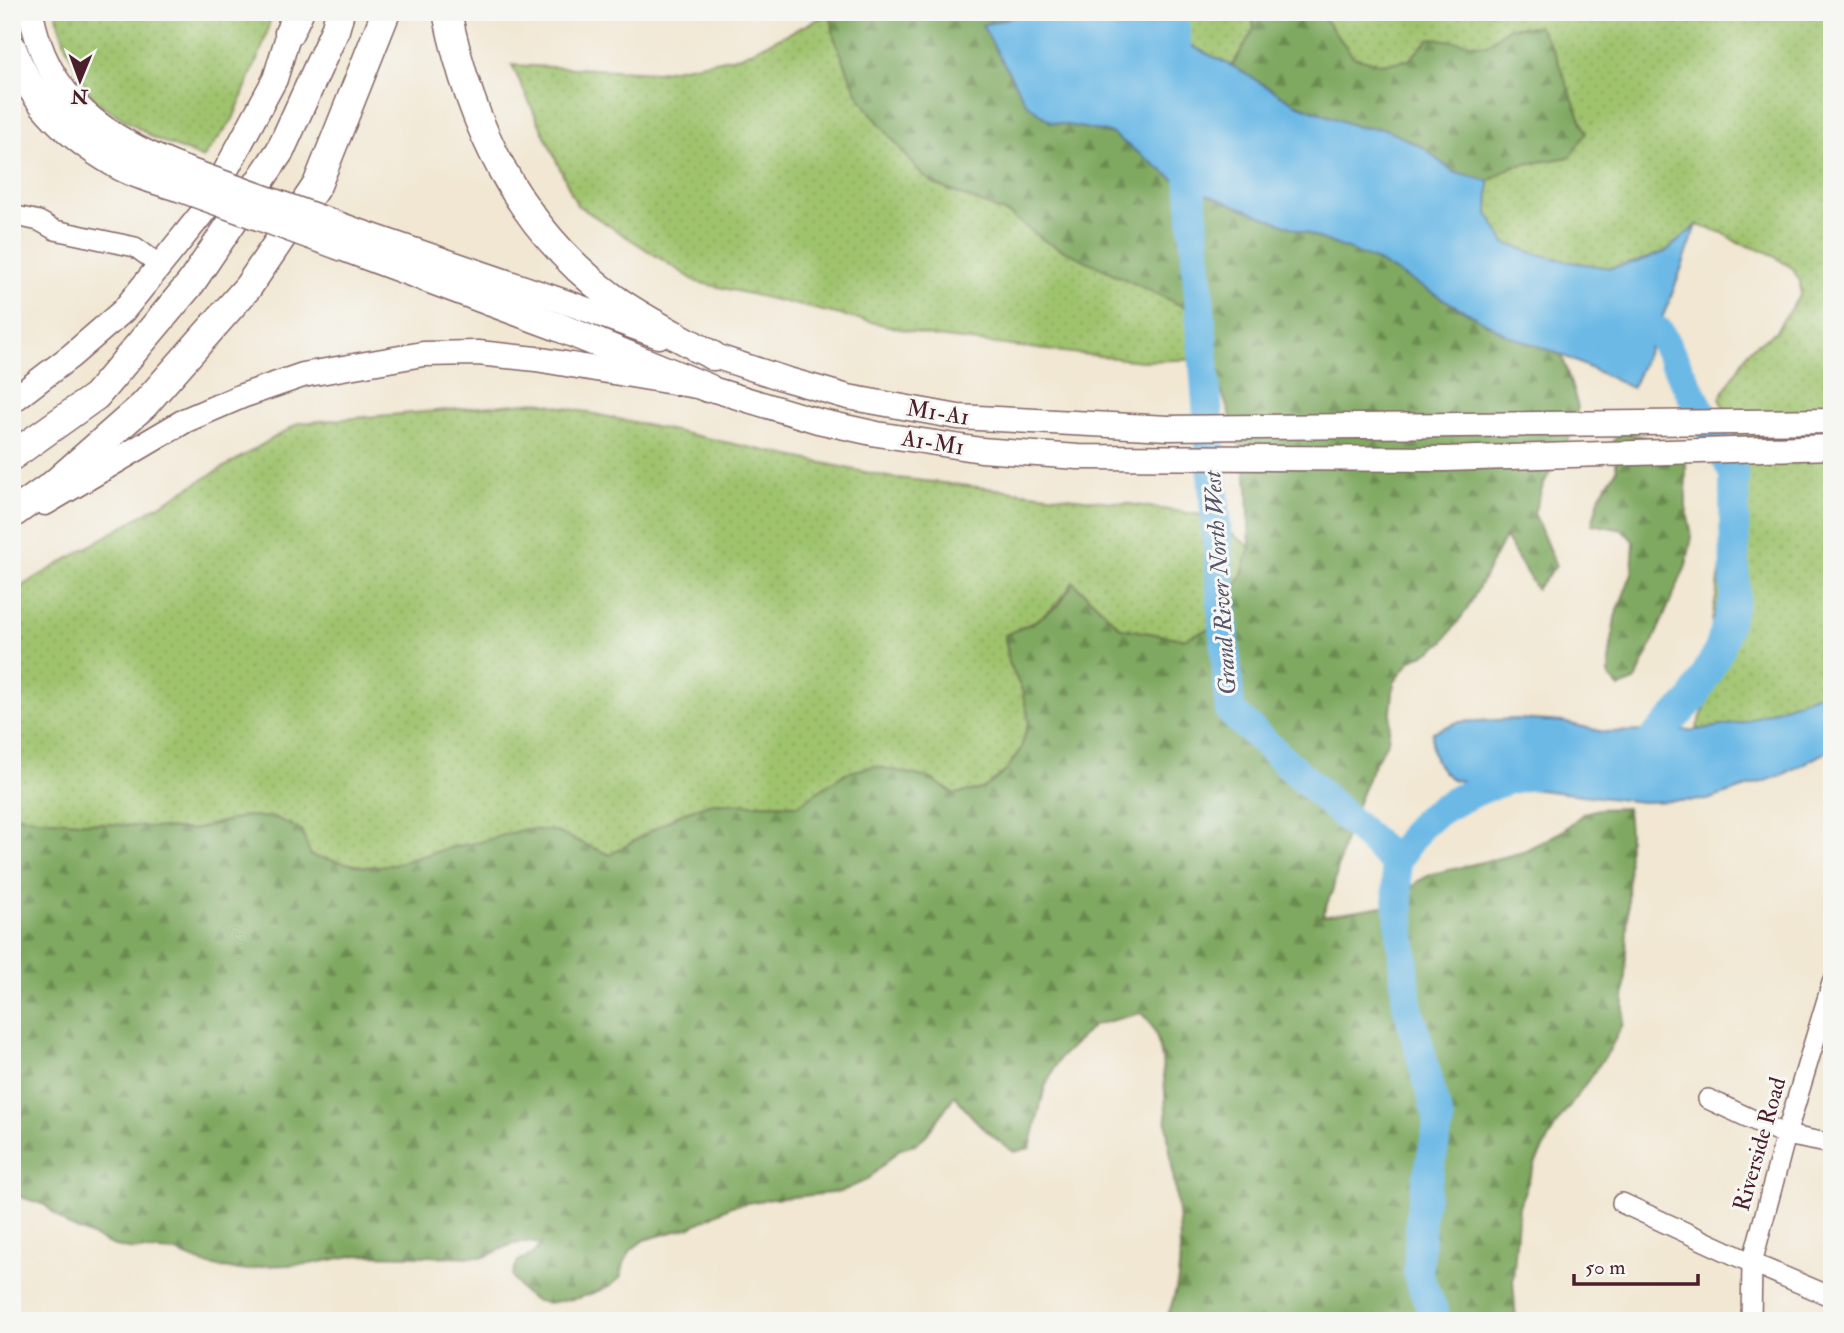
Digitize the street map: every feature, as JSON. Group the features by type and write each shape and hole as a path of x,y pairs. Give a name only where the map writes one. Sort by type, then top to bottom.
{"highway":[{"path":"12,456 96,396 191,283 280,151 335,30 340,12"},
{"path":"18,518 144,405 248,287 317,185 386,12"},
{"path":"447,12 464,77 488,144 511,187 536,225 575,266 614,298 713,356"},
{"path":"12,48 30,88 66,128 117,164 183,178 345,237 708,388"}],"main road":[{"path":"31,12 45,62 73,103 121,140 183,178"},
{"path":"12,401 71,356 123,310 204,211 246,138 275,79 293,19"},
{"name":"M1-A1","path":"345,237 574,304 713,356 848,397 958,417 1168,428 1832,421"},
{"name":"A1-M1","path":"18,518 186,420 242,397 303,375 423,354 478,353 536,359 708,388 818,421 877,434 968,448 1078,457 1445,459 1832,447"}],"street":[{"path":"12,215 39,221 55,230 135,247 160,265"},
{"name":"Riverside Road","path":"1751,1321 1752,1264 1786,1135 1832,982"},
{"path":"1708,1099 1786,1135 1832,1144"},
{"path":"1622,1203 1752,1264 1832,1297"}],"green space":[{"path":"56,12 272,12 265,40 233,119 203,158 154,138 93,100 65,44"},
{"path":"831,12 1013,12 1010,18 983,26 1050,122 1111,133 1181,184 1375,260 1507,335 1562,355 1578,407 1571,434 1543,485 1534,513 1556,566 1536,589 1505,537 1468,608 1443,642 1411,660 1394,683 1388,741 1373,766 1346,834 1333,889 1322,916 1395,904 1418,881 1432,874 1520,853 1561,832 1584,813 1599,809 1627,808 1628,906 1623,1024 1609,1051 1556,1125 1535,1164 1519,1206 1513,1280 1516,1321 1166,1321 1178,1276 1179,1219 1160,1047 1153,1028 1141,1013 1094,1025 1059,1059 1045,1087 1030,1148 1014,1152 1005,1146 974,1119 955,1095 927,1134 915,1145 900,1149 867,1180 840,1192 731,1206 691,1227 644,1240 631,1250 621,1277 609,1287 579,1298 548,1303 533,1300 521,1290 512,1276 518,1261 532,1255 541,1244 512,1244 485,1257 357,1255 310,1264 234,1270 205,1264 176,1252 128,1249 112,1245 67,1225 45,1205 12,1194 12,815 191,830 247,816 276,818 301,830 311,856 365,867 393,865 525,829 554,831 610,855 682,813 712,803 798,805 846,773 874,766 929,778 955,794 983,789 1006,771 1021,748 1029,720 1022,690 1009,663 1005,635 1032,623 1059,605 1073,582 1121,628 1183,639 1209,629 1227,605 1241,577 1250,547 1248,486 1239,441 1193,311 1048,243 1009,214 936,185 922,175 857,93 834,37"},
{"path":"1150,12 1252,12 1254,29 1232,66 1173,37"},
{"path":"1252,12 1319,12 1354,57 1381,64 1409,60 1430,38 1487,45 1509,27 1539,27 1554,51 1586,133 1570,157 1513,166 1489,181 1453,172 1424,148 1385,129 1358,127 1296,104 1232,66 1254,29"},
{"path":"1319,12 1832,12 1832,689 1741,723 1696,730 1710,694 1712,620 1723,557 1744,496 1740,452 1720,398 1750,349 1775,332 1800,295 1800,281 1792,268 1767,252 1697,225 1665,252 1610,268 1537,254 1505,243 1488,215 1489,181 1513,166 1570,157 1579,143 1441,39 1430,38 1409,60 1381,64 1354,58"},
{"path":"831,13 834,37 857,93 874,117 936,185 1009,214 1048,243 1193,311 1210,359 1141,361 936,337 697,282 577,205 512,65 657,72 741,56"},
{"path":"539,402 888,477 1130,504 1207,516 1250,547 1241,577 1227,605 1210,629 1183,639 1121,628 1073,582 1052,609 1005,635 1009,663 1022,690 1029,720 1021,748 1006,771 983,789 955,794 929,778 846,773 798,805 712,803 682,813 610,855 554,831 449,848 393,865 365,867 311,856 301,830 247,816 191,830 12,815 12,594 299,423"},
{"path":"1624,431 1665,444 1686,463 1686,507 1692,537 1686,566 1636,680 1619,688 1609,677 1609,662 1615,617 1632,573 1634,542 1623,530 1592,524 1600,495 1617,470 1613,441"}],"water":[{"path":"1013,12 1150,12 1173,37 1232,66 1296,104 1358,127 1385,129 1424,148 1453,172 1489,181 1488,214 1505,243 1537,254 1610,268 1665,252 1697,225 1671,297 1632,388 1562,355 1507,335 1375,260 1181,184 1111,133 1051,122 1026,103 982,25 1010,18"},
{"path":"1832,689 1832,749 1780,776 1707,800 1642,802 1454,780 1439,766 1432,747 1433,732 1458,722 1517,719 1563,722 1604,732 1696,730 1741,723"}],"waterway":[{"path":"1173,12 1180,77"},
{"name":"Grand River North West","path":"1188,149 1230,711 1395,862 1407,1004 1439,1121 1421,1211 1418,1275 1437,1321"},
{"path":"1619,316 1659,332 1734,474 1735,596 1720,648 1693,699 1646,746 1629,757"},
{"path":"1395,862 1412,836 1434,814 1491,785 1534,775"}]}
